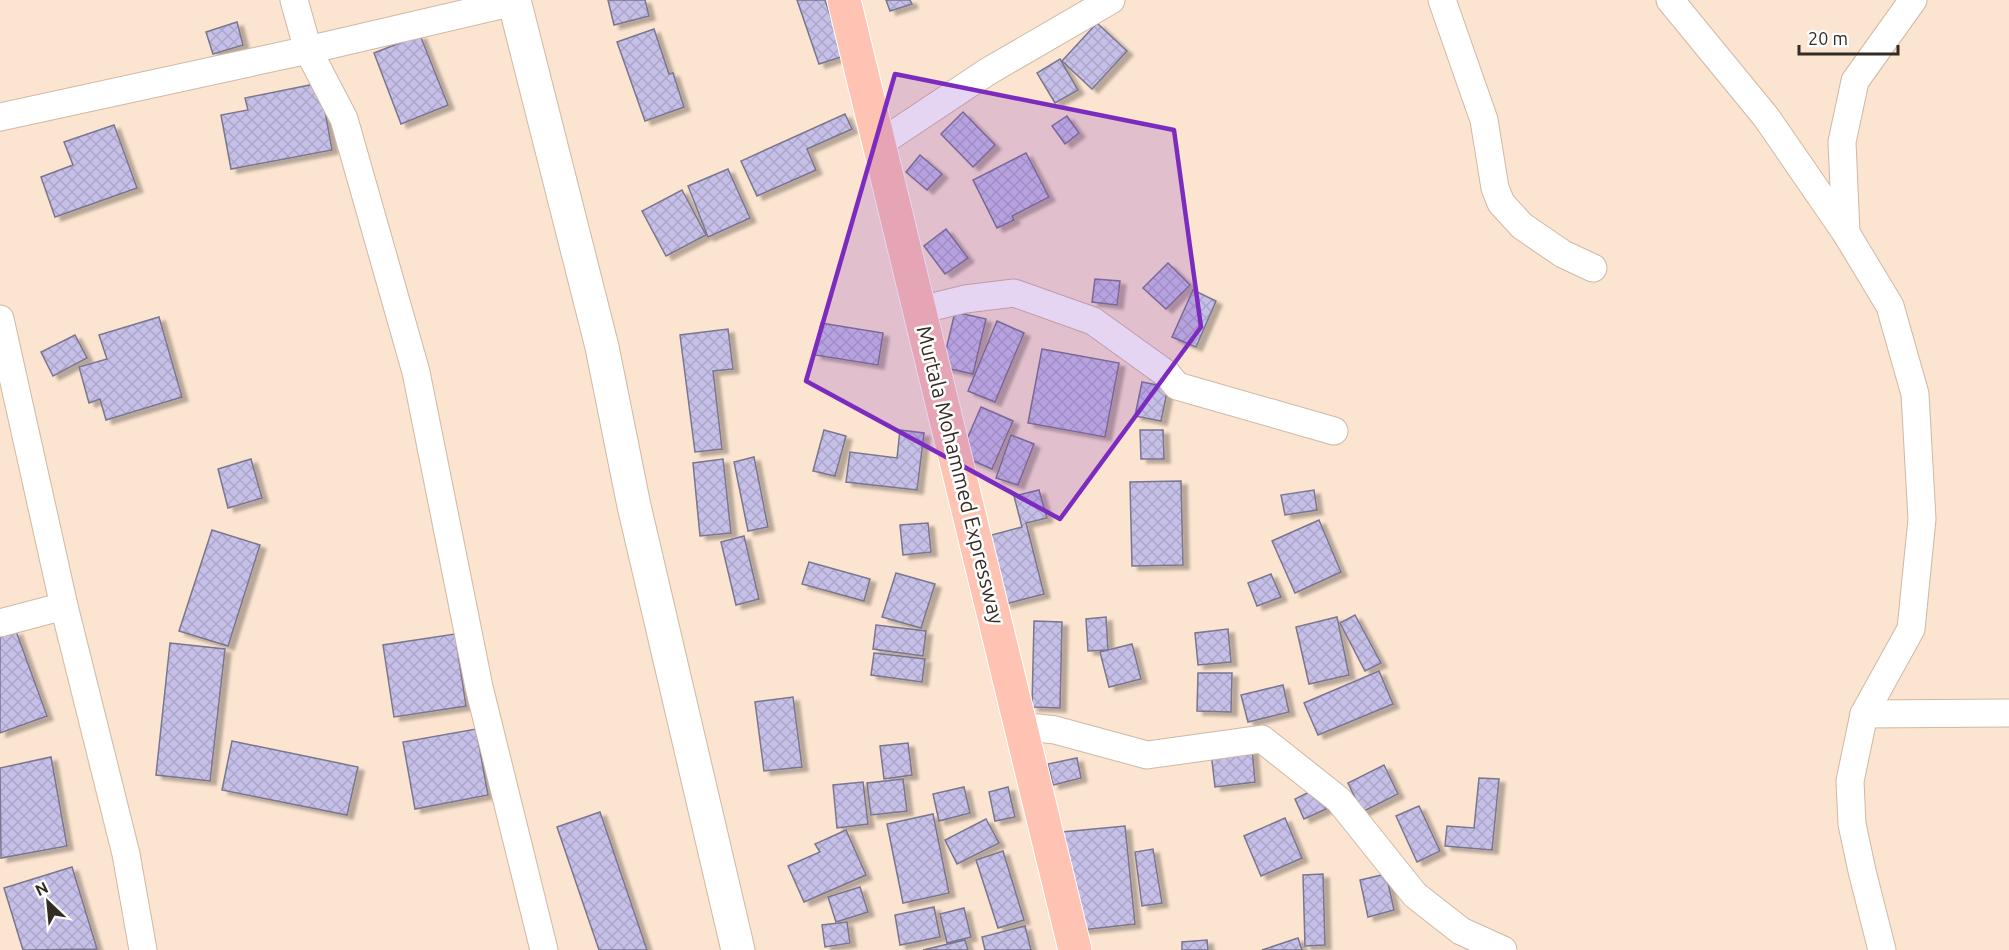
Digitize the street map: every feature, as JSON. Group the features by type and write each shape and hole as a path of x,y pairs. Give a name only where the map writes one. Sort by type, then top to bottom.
{"main road":[{"name":"Murtala Mohammed Expressway","path":"844,0 1075,950"},
{"path":"514,1 602,347 634,506 738,950"}],"street":[{"path":"294,0 308,50 344,119 416,372 478,687 544,950"},
{"path":"879,144 987,72 1111,0"},
{"path":"1442,0 1484,120 1495,188 1501,203 1522,226 1563,254 1593,268"},
{"path":"1670,0 1766,117 1846,233 1890,306 1915,394 1922,519 1911,629 1864,714 1850,781 1852,824 1882,950"},
{"path":"1846,233 1842,142 1855,81 1914,0"},
{"path":"0,117 308,50 514,1"},
{"path":"920,310 964,299 1014,293 1093,321 1168,375 1177,386 1334,431"},
{"path":"0,319 64,606 126,854 142,950"},
{"path":"0,623 64,606"},
{"path":"1864,714 2009,713"},
{"path":"1020,726 1055,730 1147,755 1262,739 1339,800 1415,895 1461,931 1503,950"}],"highlighted area":[{"path":"895,74 1174,130 1201,327 1060,519 806,381"}],"building":[{"path":"608,0 645,0 649,16 614,25"},
{"path":"797,0 825,0 844,56 819,64"},
{"path":"886,0 910,0 912,4 890,11"},
{"path":"237,22 243,45 213,54 206,32"},
{"path":"1097,23 1127,51 1092,89 1062,61"},
{"path":"654,29 669,74 673,73 684,107 645,121 617,42"},
{"path":"420,35 448,105 401,124 374,53"},
{"path":"1060,59 1078,90 1055,103 1037,73"},
{"path":"320,83 332,150 231,169 221,115 248,110 245,98"},
{"path":"963,112 995,145 973,167 941,134"},
{"path":"845,114 852,129 807,149 816,170 757,196 741,161"},
{"path":"1067,116 1079,133 1065,144 1052,126"},
{"path":"114,125 137,188 55,217 41,177 73,165 64,142"},
{"path":"1026,153 1049,197 1012,216 1014,220 997,228 973,180"},
{"path":"920,155 942,174 927,190 906,172"},
{"path":"728,169 750,218 708,237 688,186"},
{"path":"682,190 706,235 666,256 642,211"},
{"path":"946,229 968,258 945,274 924,246"},
{"path":"1168,263 1190,285 1166,309 1143,288"},
{"path":"1095,279 1120,281 1117,305 1092,302"},
{"path":"1193,290 1216,301 1196,347 1172,337"},
{"path":"955,312 986,319 973,374 942,367"},
{"path":"159,317 182,397 106,420 100,399 89,403 79,367 107,359 99,335"},
{"path":"997,321 1024,333 995,402 968,391"},
{"path":"821,323 883,333 878,365 815,355"},
{"path":"728,329 733,369 713,371 722,449 695,452 680,335"},
{"path":"75,335 87,358 53,376 41,352"},
{"path":"1042,349 1119,363 1105,437 1028,423"},
{"path":"1142,382 1168,387 1161,421 1135,416"},
{"path":"981,407 1013,421 992,469 960,455"},
{"path":"824,430 846,436 835,476 813,471"},
{"path":"900,430 924,433 917,490 846,482 850,452 897,458"},
{"path":"1140,430 1163,430 1164,459 1141,459"},
{"path":"1011,435 1034,444 1018,485 996,478"},
{"path":"754,457 768,527 748,531 734,462"},
{"path":"251,459 262,498 228,508 218,469"},
{"path":"723,459 731,533 700,536 693,463"},
{"path":"1181,481 1183,565 1132,566 1130,482"},
{"path":"1039,490 1047,518 1026,523 1044,594 1005,604 988,536 1022,527 1014,496"},
{"path":"1314,490 1317,510 1285,515 1281,495"},
{"path":"1319,520 1341,572 1295,593 1272,541"},
{"path":"928,523 931,552 903,555 900,525"},
{"path":"212,530 260,545 228,646 179,631"},
{"path":"744,536 759,599 736,605 721,542"},
{"path":"809,562 870,579 864,601 802,584"},
{"path":"896,573 935,584 921,628 882,617"},
{"path":"1271,574 1281,597 1257,606 1248,583"},
{"path":"1355,615 1381,663 1365,671 1340,623"},
{"path":"1106,617 1108,650 1088,651 1086,619"},
{"path":"1337,617 1349,675 1309,684 1296,627"},
{"path":"1034,621 1062,622 1060,708 1032,707"},
{"path":"876,625 926,631 923,656 873,649"},
{"path":"1228,629 1231,662 1198,665 1195,633"},
{"path":"16,631 47,716 0,733 0,637"},
{"path":"455,634 466,706 394,717 383,645"},
{"path":"170,643 225,649 210,781 156,775"},
{"path":"1132,644 1141,679 1109,687 1100,652"},
{"path":"874,653 925,659 922,682 871,675"},
{"path":"1379,671 1393,704 1318,735 1304,703"},
{"path":"1198,673 1232,673 1231,712 1197,711"},
{"path":"1283,685 1289,712 1248,722 1241,695"},
{"path":"793,697 802,767 764,771 755,702"},
{"path":"476,729 488,795 415,809 403,742"},
{"path":"232,741 358,767 347,815 222,790"},
{"path":"908,743 912,775 884,779 880,746"},
{"path":"1252,748 1255,782 1215,787 1211,752"},
{"path":"51,757 67,846 1,858 0,768"},
{"path":"1077,758 1081,778 1053,785 1048,764"},
{"path":"1384,765 1398,794 1362,812 1348,783"},
{"path":"1479,778 1499,779 1492,850 1445,846 1447,826 1474,828"},
{"path":"903,779 907,811 871,815 867,783"},
{"path":"863,782 868,824 837,828 833,785"},
{"path":"964,787 970,813 939,821 933,794"},
{"path":"1008,787 1015,817 995,821 989,792"},
{"path":"1317,788 1326,809 1304,819 1295,799"},
{"path":"1419,806 1440,851 1417,862 1396,816"},
{"path":"600,812 647,950 599,950 557,827"},
{"path":"933,814 949,893 903,903 887,824"},
{"path":"1285,818 1302,858 1261,876 1244,836"},
{"path":"986,819 999,843 957,864 945,840"},
{"path":"1125,826 1135,924 1072,931 1062,832"},
{"path":"846,830 866,875 804,902 788,866 820,852 815,844"},
{"path":"1153,849 1162,903 1142,906 1135,852"},
{"path":"1003,851 1024,920 998,928 976,860"},
{"path":"72,867 97,949 23,950 4,888"},
{"path":"1323,874 1325,945 1305,946 1303,875"},
{"path":"1386,874 1394,910 1368,917 1360,880"},
{"path":"860,887 868,912 836,922 828,897"},
{"path":"934,907 940,937 900,945 895,915"},
{"path":"964,908 971,937 947,943 940,914"},
{"path":"847,922 850,943 825,947 822,925"},
{"path":"1025,926 1031,950 985,950 982,937"},
{"path":"1298,938 1302,950 1262,950"},
{"path":"965,940 968,950 923,950"},
{"path":"1207,940 1208,950 1182,950 1182,942"}]}
